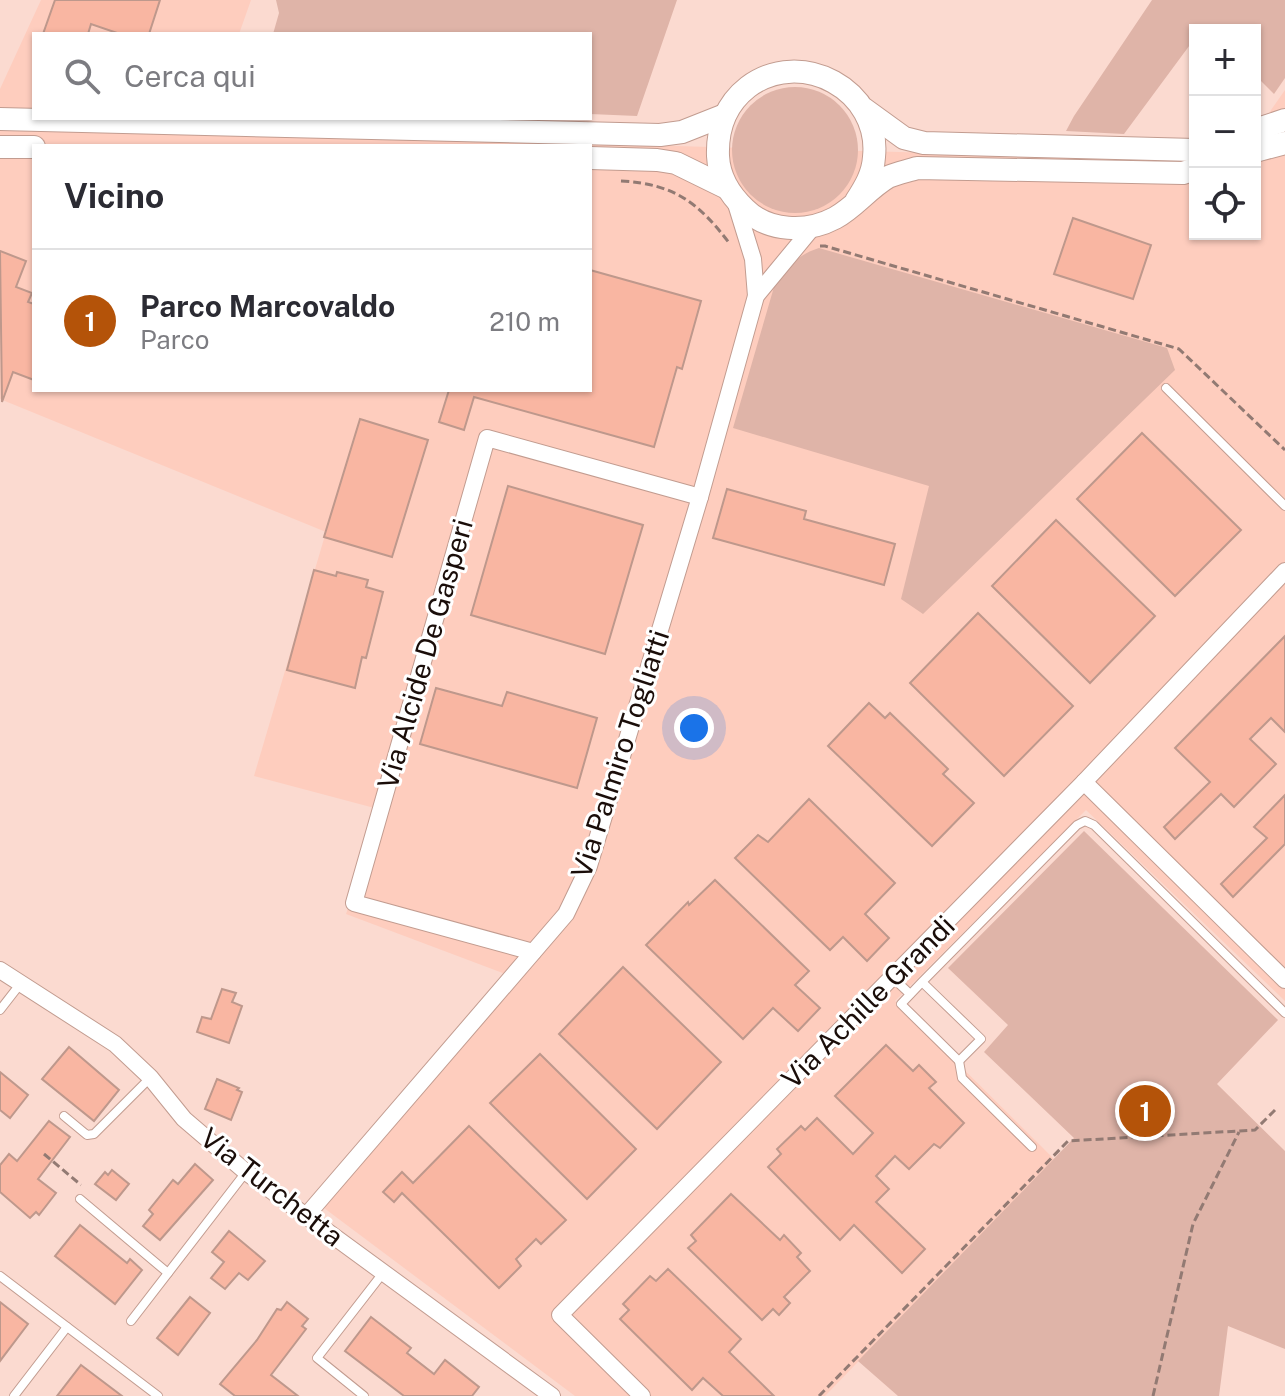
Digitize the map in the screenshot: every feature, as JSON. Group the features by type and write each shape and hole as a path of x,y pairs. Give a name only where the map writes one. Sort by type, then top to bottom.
{"street":[{"path":"756,296 753,259 718,164 717,139 725,115 738,95 757,80 780,72 804,71 828,77 848,90 864,109 904,138 924,143 1189,150"},
{"path":"856,201 869,180 875,156 873,132 864,109"},
{"path":"41,120 660,135 682,132 725,115"},
{"path":"0,119 32,120"},
{"path":"1261,128 1285,120"},
{"path":"1261,149 1285,143"},
{"path":"0,147 32,147"},
{"path":"592,158 676,163 730,193 750,214 770,224 815,237 889,177 917,168 1189,171"},
{"name":"Via Palmiro Togliatti","path":"306,1216 566,914 589,866 700,497 756,296 815,237"},
{"name":"Via Alcide De Gasperi","path":"533,952 354,903 487,438 700,497"},
{"name":"Via Achille Grandi","path":"642,1396 560,1315 1084,782 1285,571"},
{"name":"Via Achille Grandi","path":"1255,605 1285,590"},
{"path":"1084,782 1285,980"},
{"name":"Via Turchetta","path":"0,970 115,1044 150,1077 184,1119 246,1172 552,1396"}],"lane":[{"path":"1166,388 1285,506"},
{"path":"1274,495 1285,496"},
{"path":"1032,1147 962,1078 959,1061 901,1004 1077,825 1085,821 1094,825 1285,1013"},
{"path":"892,977 910,994"},
{"path":"922,982 981,1039 959,1061"},
{"path":"0,1010 21,983"},
{"path":"64,1116 87,1135 94,1134 150,1077"},
{"path":"131,1321 246,1172"},
{"path":"82,1200 168,1273"},
{"path":"364,1396 317,1358 383,1272"},
{"path":"0,1276 158,1396"},
{"path":"14,1396 67,1327"}],"path":[{"path":"620,181 650,182 693,203 734,251"},
{"path":"815,237 825,246 1179,349 1285,450"},
{"path":"819,1396 1068,1141 1255,1130 1277,1108"},
{"path":"1153,1396 1193,1224 1240,1131"},
{"path":"44,1154 90,1193 82,1200"}],"shaded area":[{"path":"41,0 251,0 240,32 32,32 32,120 205,133 1041,156 1189,154 1189,240 1261,240 1261,124 1285,90 1285,1001 1086,810 895,1001 1054,1159 825,1396 575,1396 320,1205 516,978 346,914 382,810 254,776 326,532 0,399 0,89"},
{"path":"276,0 677,0 637,116 592,114 592,32 274,32 279,13"},
{"path":"1152,0 1285,0 1285,78 1274,94 1261,81 1261,24 1189,24 1189,46 1124,134 1066,131"},
{"path":"795,87 819,92 840,105 853,126 858,150 853,174 840,195 819,208 795,213 771,208 750,195 737,174 732,150 737,126 750,105 771,92"},
{"path":"819,248 1167,348 1175,370 923,614 901,599 929,486 733,428 774,287 792,263"},
{"path":"1084,831 1278,1020 1217,1084 1285,1151 1285,1349 1228,1326 1219,1396 898,1396 858,1361 1074,1138 984,1052 1008,1025 948,968"}],"building":[{"path":"55,0 160,0 150,32 114,32 91,24 89,32 44,32"},
{"path":"1073,218 1151,245 1133,299 1054,274"},
{"path":"0,251 26,261 16,287 32,293 28,302 32,303 32,379 13,372 2,402"},
{"path":"592,271 701,301 682,369 677,367 654,447 474,397 464,430 439,422 448,392 592,392"},
{"path":"360,419 428,440 392,557 324,537"},
{"path":"1142,433 1241,530 1175,596 1077,499"},
{"path":"508,486 643,525 605,654 471,615"},
{"path":"727,489 806,511 804,519 895,544 884,585 713,538"},
{"path":"1056,520 1155,616 1090,683 992,586"},
{"path":"314,570 368,580 366,587 383,592 355,688 287,670"},
{"path":"978,613 1073,706 1004,776 910,683"},
{"path":"1285,636 1285,732 1271,718 1250,739 1276,764 1234,807 1221,794 1175,839 1164,827 1210,782 1175,748"},
{"path":"436,688 502,706 507,692 597,718 577,788 420,744"},
{"path":"869,703 885,718 890,713 948,769 943,774 974,803 932,846 828,746"},
{"path":"1285,795 1285,844 1233,897 1221,884 1267,838 1254,827"},
{"path":"809,799 895,883 865,914 889,938 867,961 843,937 830,950 735,858 758,835 768,842"},
{"path":"715,880 809,971 795,985 820,1008 798,1031 773,1008 743,1039 646,945 688,902 689,905"},
{"path":"623,967 721,1062 657,1129 559,1034"},
{"path":"222,989 236,993 232,1002 242,1006 229,1043 197,1032 202,1017 211,1019"},
{"path":"886,1045 913,1071 919,1065 936,1082 929,1088 964,1123 940,1148 934,1144 909,1169 895,1156 876,1176 889,1189 876,1202 925,1249 902,1273 854,1225 840,1240 768,1167 781,1154 777,1149 801,1126 805,1130 817,1118 853,1154 873,1133 835,1096"},
{"path":"69,1047 119,1090 94,1121 42,1079"},
{"path":"540,1054 636,1149 587,1199 490,1103"},
{"path":"0,1072 28,1095 10,1118 0,1110"},
{"path":"217,1079 242,1092 231,1120 205,1109"},
{"path":"49,1121 70,1137 38,1179 56,1193 39,1215 36,1212 30,1218 0,1192 0,1165 9,1154 17,1161"},
{"path":"469,1126 566,1220 541,1244 536,1239 516,1259 521,1266 499,1288 402,1193 394,1202 383,1192 402,1172 413,1183"},
{"path":"195,1164 213,1180 160,1240 143,1226 153,1214 149,1210 173,1180 178,1184"},
{"path":"112,1170 129,1184 116,1200 95,1184 105,1172 108,1175"},
{"path":"731,1194 780,1240 784,1235 801,1253 797,1257 810,1271 784,1297 790,1303 779,1315 773,1309 762,1320 688,1248 696,1241 691,1235"},
{"path":"80,1225 127,1263 130,1259 142,1270 115,1304 55,1256"},
{"path":"229,1231 265,1261 248,1280 239,1273 225,1289 211,1278 224,1262 212,1252"},
{"path":"668,1269 741,1339 729,1352 774,1396 723,1396 703,1378 692,1390 620,1319 629,1310 623,1304 650,1276 656,1281"},
{"path":"190,1297 210,1313 178,1355 157,1338"},
{"path":"0,1302 28,1324 0,1361"},
{"path":"287,1302 308,1319 302,1326 306,1329 271,1375 298,1396 235,1396 220,1384 257,1340 277,1309 281,1310"},
{"path":"371,1317 411,1348 407,1353 434,1374 445,1360 479,1387 472,1396 404,1396 345,1351"},
{"path":"81,1365 122,1396 57,1396"}],"place":[{"name":"Parco Marcovaldo","path":"1145,1111"}]}
